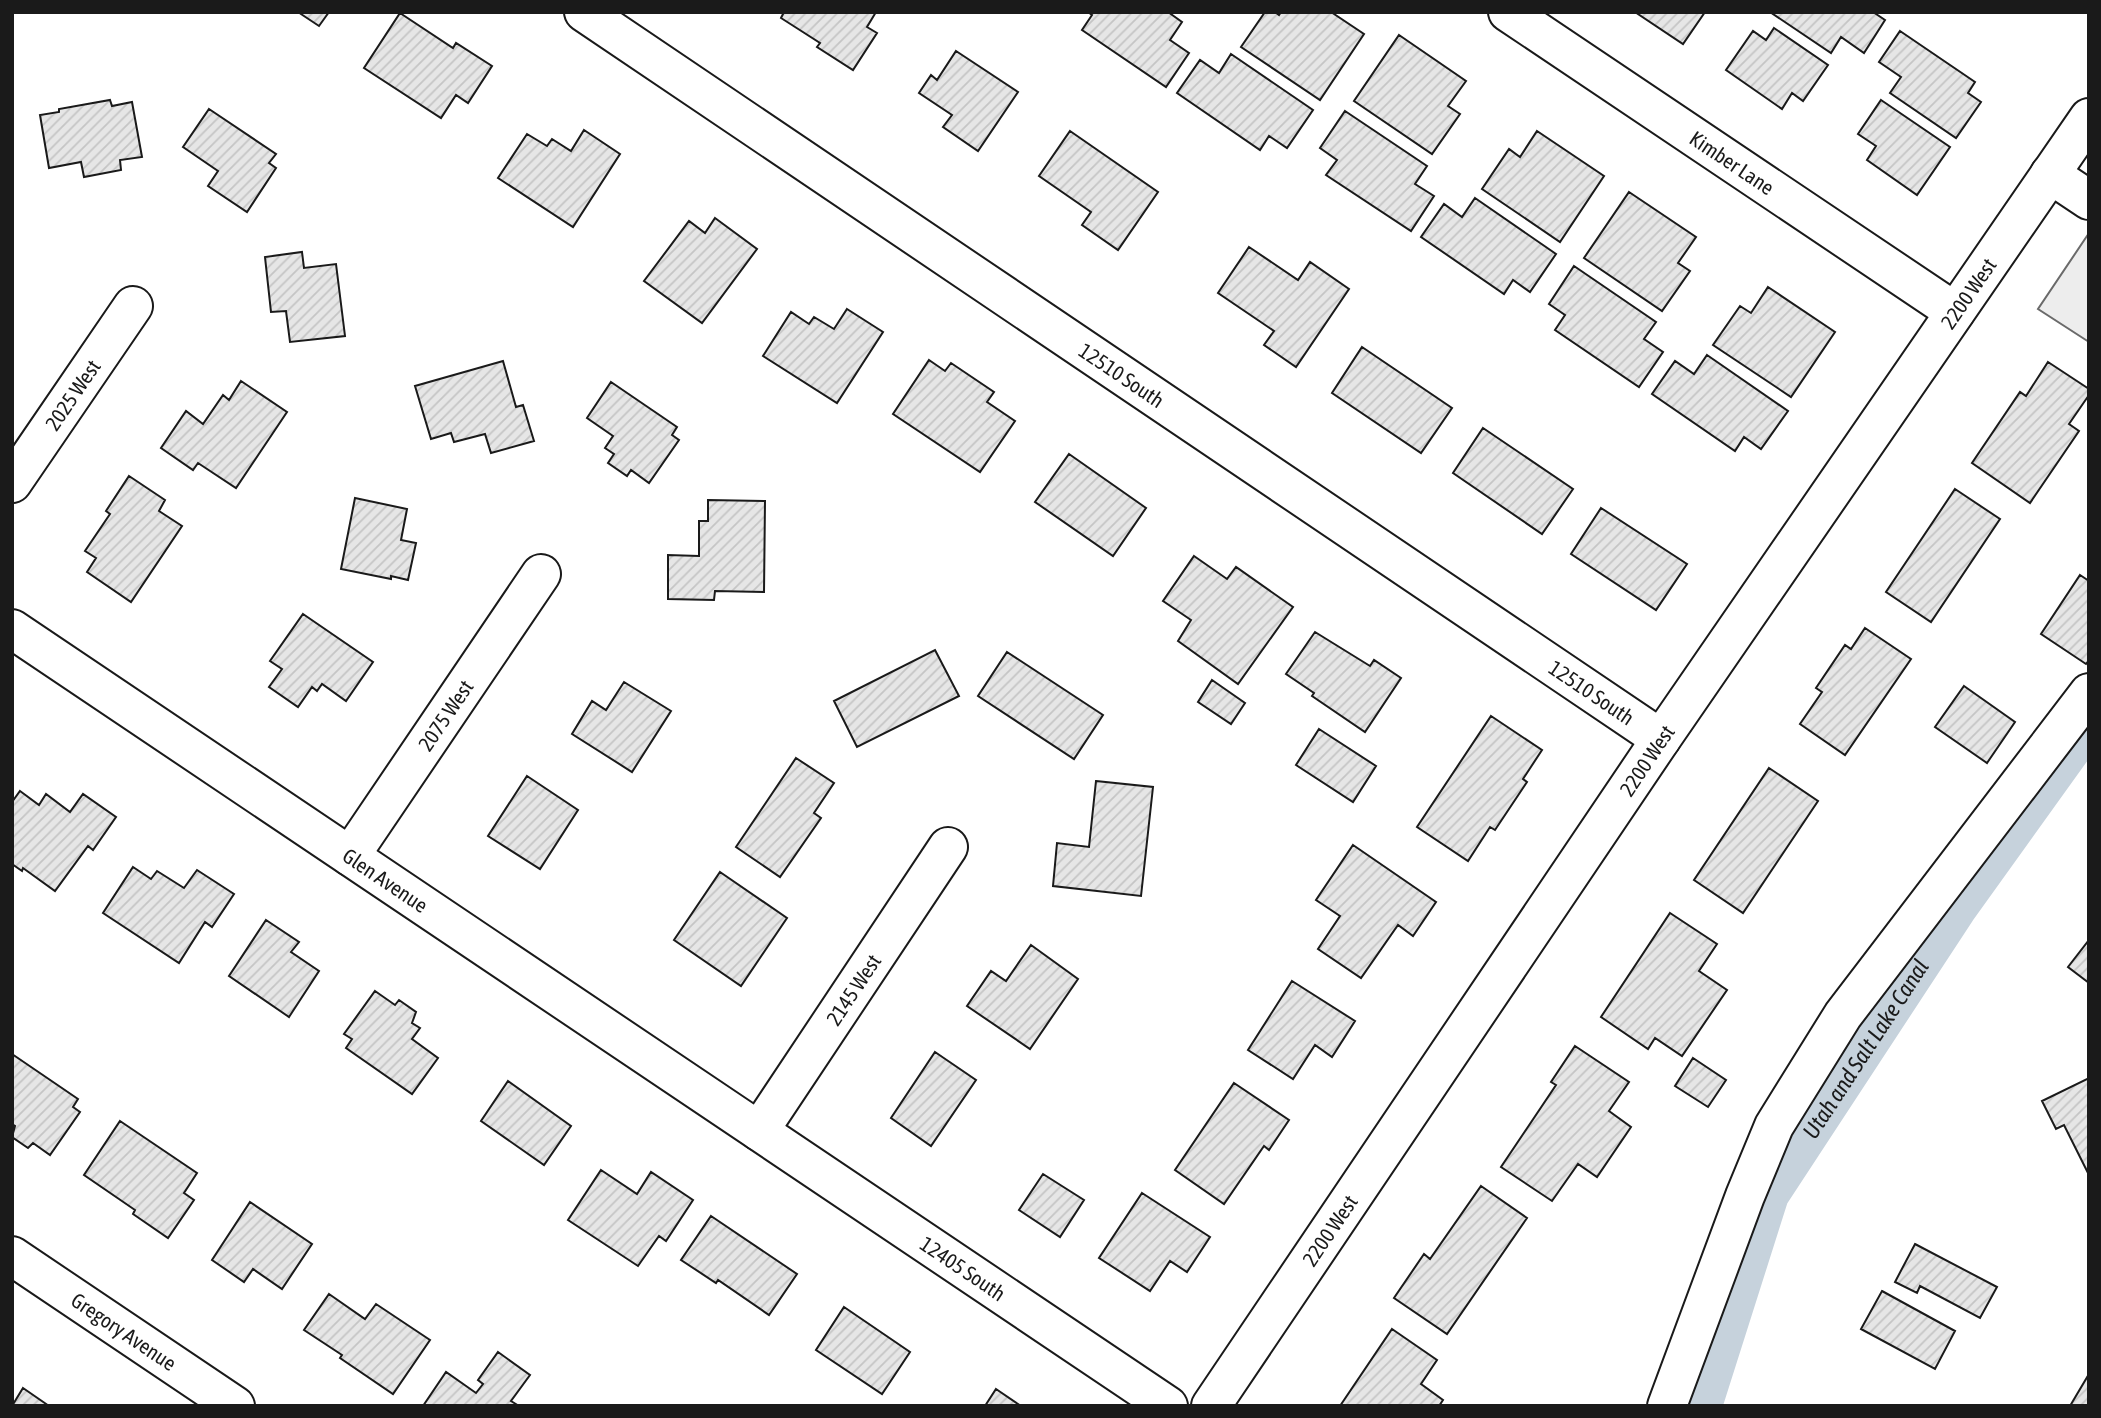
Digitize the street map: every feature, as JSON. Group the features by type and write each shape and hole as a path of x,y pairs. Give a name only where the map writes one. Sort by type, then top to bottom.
{"street":[{"name":"12510 South","path":"584,12 1661,739"},
{"name":"Kimber Lane","path":"1508,12 1955,312"},
{"name":"2200 West","path":"1211,1406 1661,739 2089,118"},
{"path":"2050,174 2089,200"},
{"name":"2025 West","path":"12,484 134,306"},
{"name":"2075 West","path":"350,856 541,574"},
{"name":"Glen Avenue","path":"12,629 759,1131"},
{"path":"1667,1406 1745,1196 1774,1126 1843,1015 2089,693"},
{"name":"2145 West","path":"759,1131 948,847"},
{"name":"12405 South","path":"759,1131 1168,1406"},
{"name":"Gregory Avenue","path":"12,1256 235,1406"}],"shaded area":[{"path":"2089,233 2089,342 2038,309"}],"building":[{"path":"298,12 329,12 319,26"},
{"path":"784,12 876,12 867,27 877,33 853,70 817,47 820,43 781,18"},
{"path":"1088,12 1168,12 1182,22 1170,40 1189,53 1166,87 1082,30 1092,15"},
{"path":"1265,12 1279,15 1281,12 1331,12 1364,34 1320,100 1241,47"},
{"path":"1635,12 1705,12 1683,44"},
{"path":"1770,12 1873,12 1885,20 1864,53 1841,37 1831,53"},
{"path":"400,13 453,48 456,43 492,66 468,103 456,95 441,118 364,68"},
{"path":"1774,28 1828,65 1803,101 1792,93 1782,109 1726,70 1753,31 1766,40"},
{"path":"1900,31 1975,82 1968,93 1981,102 1956,138 1890,93 1901,77 1879,62"},
{"path":"1399,35 1466,81 1448,106 1460,114 1432,154 1354,101"},
{"path":"956,51 1018,92 978,151 943,127 952,115 919,93 931,75 937,80"},
{"path":"1231,54 1313,110 1287,148 1269,136 1260,150 1177,93 1200,60 1219,73"},
{"path":"110,100 112,106 132,102 142,157 120,160 121,170 84,177 81,162 49,168 40,115"},
{"path":"1881,100 1950,147 1917,195 1867,160 1876,146 1858,134"},
{"path":"209,109 276,154 269,163 276,168 247,212 208,186 218,171 183,147"},
{"path":"1345,111 1427,166 1415,184 1434,196 1411,231 1326,175 1337,160 1320,148"},
{"path":"584,130 620,154 573,227 498,178 527,134 547,146 552,139 571,151"},
{"path":"1070,131 1158,192 1118,250 1082,225 1091,212 1039,176"},
{"path":"1537,131 1604,176 1560,242 1482,189 1509,149 1520,157"},
{"path":"1629,192 1696,237 1678,263 1690,271 1662,311 1584,258"},
{"path":"1475,198 1556,254 1530,292 1513,280 1504,294 1421,237 1444,204 1462,217"},
{"path":"715,218 757,249 702,323 644,281 689,221 705,233"},
{"path":"1249,247 1298,280 1310,262 1349,289 1296,367 1264,345 1274,331 1218,293"},
{"path":"302,252 304,268 336,264 345,336 290,342 286,311 271,312 265,257"},
{"path":"1574,266 1656,322 1644,339 1663,352 1639,387 1555,330 1565,315 1549,304"},
{"path":"1768,287 1835,332 1791,397 1713,345 1740,306 1751,313"},
{"path":"847,309 883,332 837,403 763,356 791,312 809,324 814,317 834,329"},
{"path":"1362,347 1452,408 1421,453 1332,393"},
{"path":"1707,355 1788,411 1761,449 1744,437 1735,451 1652,394 1675,361 1694,374"},
{"path":"929,360 945,371 951,363 994,392 987,402 1015,421 980,472 893,414"},
{"path":"503,361 516,407 523,405 534,441 491,453 485,434 454,442 451,433 431,439 415,386"},
{"path":"2048,362 2089,389 2089,395 2069,424 2079,431 2030,503 1972,463 2020,392 2026,396"},
{"path":"241,381 287,412 236,488 198,463 193,470 161,448 186,411 203,424 223,395 229,400"},
{"path":"611,382 677,427 672,435 679,440 649,483 631,470 627,476 608,463 614,454 605,448 613,436 587,418"},
{"path":"1483,428 1573,489 1542,534 1453,473"},
{"path":"1069,454 1146,508 1113,556 1035,502"},
{"path":"129,476 165,500 159,511 182,526 131,602 87,572 96,558 85,551 110,514 106,511"},
{"path":"1955,489 2000,519 1931,622 1886,592"},
{"path":"355,498 407,509 401,540 416,543 408,580 341,569"},
{"path":"708,500 765,501 764,592 715,591 714,600 668,599 668,555 699,556 699,521 708,521"},
{"path":"1601,508 1687,564 1656,610 1571,554"},
{"path":"1194,556 1227,579 1236,567 1293,607 1238,684 1178,641 1191,620 1163,601"},
{"path":"2080,575 2089,581 2089,660 2086,664 2041,634"},
{"path":"303,614 373,662 346,701 322,684 317,691 312,687 298,707 269,687 282,669 270,661"},
{"path":"1865,628 1911,659 1845,755 1800,724 1822,692 1816,688 1845,645 1851,649"},
{"path":"1315,632 1370,666 1374,660 1401,678 1365,732 1312,696 1314,693 1286,674"},
{"path":"935,650 959,696 857,747 834,701"},
{"path":"1007,652 1103,715 1074,759 978,696"},
{"path":"1212,680 1245,703 1231,724 1198,702"},
{"path":"624,682 671,711 632,772 572,734 592,701 606,710"},
{"path":"1964,686 2015,722 1987,763 1935,727"},
{"path":"1491,716 1542,750 1523,779 1527,782 1495,830 1490,827 1468,861 1417,827"},
{"path":"1319,729 1376,766 1353,802 1296,765"},
{"path":"796,758 834,783 814,813 821,818 780,877 736,847"},
{"path":"1769,768 1818,801 1743,913 1694,880"},
{"path":"527,776 578,810 540,869 488,836"},
{"path":"1096,781 1153,787 1141,896 1053,886 1057,843 1089,847"},
{"path":"20,791 39,805 46,794 70,812 83,794 116,817 93,850 88,846 55,891 23,868 22,871 12,864 12,802"},
{"path":"1353,845 1436,902 1413,936 1398,925 1361,978 1318,949 1340,916 1316,900"},
{"path":"133,867 151,879 157,871 184,888 197,870 234,894 212,927 205,922 179,963 103,913"},
{"path":"720,872 787,918 741,986 674,940"},
{"path":"1670,913 1717,944 1699,971 1727,990 1682,1056 1655,1038 1648,1049 1601,1017"},
{"path":"266,920 299,942 291,952 319,971 289,1017 229,976"},
{"path":"2089,940 2089,983 2068,967"},
{"path":"1031,945 1078,979 1030,1049 967,1006 991,971 1006,981"},
{"path":"1292,981 1355,1021 1332,1057 1315,1045 1293,1079 1248,1050"},
{"path":"375,991 395,1005 399,1000 416,1012 412,1023 420,1028 412,1039 438,1058 412,1094 346,1048 352,1039 344,1034"},
{"path":"1575,1046 1629,1082 1609,1111 1631,1127 1597,1177 1578,1164 1552,1201 1501,1167 1556,1085 1551,1082"},
{"path":"935,1052 976,1080 931,1146 891,1118"},
{"path":"12,1054 78,1099 73,1107 80,1112 50,1155 33,1143 28,1148 12,1137 15,1126 12,1124"},
{"path":"1693,1058 1726,1080 1708,1107 1675,1086"},
{"path":"2089,1078 2089,1175 2064,1125 2056,1129 2042,1101"},
{"path":"508,1081 571,1126 544,1165 481,1121"},
{"path":"1234,1083 1289,1120 1269,1150 1264,1146 1224,1204 1175,1170"},
{"path":"120,1121 197,1173 184,1193 194,1200 168,1238 133,1214 135,1210 84,1175"},
{"path":"601,1170 637,1194 651,1172 693,1200 666,1241 659,1236 638,1266 568,1220"},
{"path":"1043,1174 1084,1200 1060,1237 1019,1210"},
{"path":"1481,1186 1527,1218 1447,1334 1394,1298 1424,1254 1430,1259"},
{"path":"1142,1193 1210,1237 1187,1272 1170,1261 1150,1291 1099,1258"},
{"path":"250,1202 312,1244 282,1289 253,1269 244,1282 212,1260"},
{"path":"711,1216 797,1274 769,1315 718,1280 716,1283 681,1260"},
{"path":"1915,1244 1997,1287 1980,1318 1920,1286 1917,1293 1895,1282"},
{"path":"1882,1291 1955,1331 1935,1369 1861,1329"},
{"path":"329,1294 365,1319 376,1304 430,1340 393,1394 304,1330"},
{"path":"844,1307 910,1352 882,1394 816,1350"},
{"path":"1392,1329 1437,1360 1421,1384 1443,1400 1439,1406 1340,1406"},
{"path":"498,1352 530,1375 511,1401 519,1406 423,1406 446,1372 476,1393 483,1384 478,1380"},
{"path":"2089,1374 2089,1406 2070,1406"},
{"path":"23,1388 49,1406 12,1406"},
{"path":"996,1389 1021,1406 985,1406"}],"waterway":[{"name":"Utah and Salt Lake Canal","path":"1703,1406 1770,1195 1957,910 2089,726"}]}
